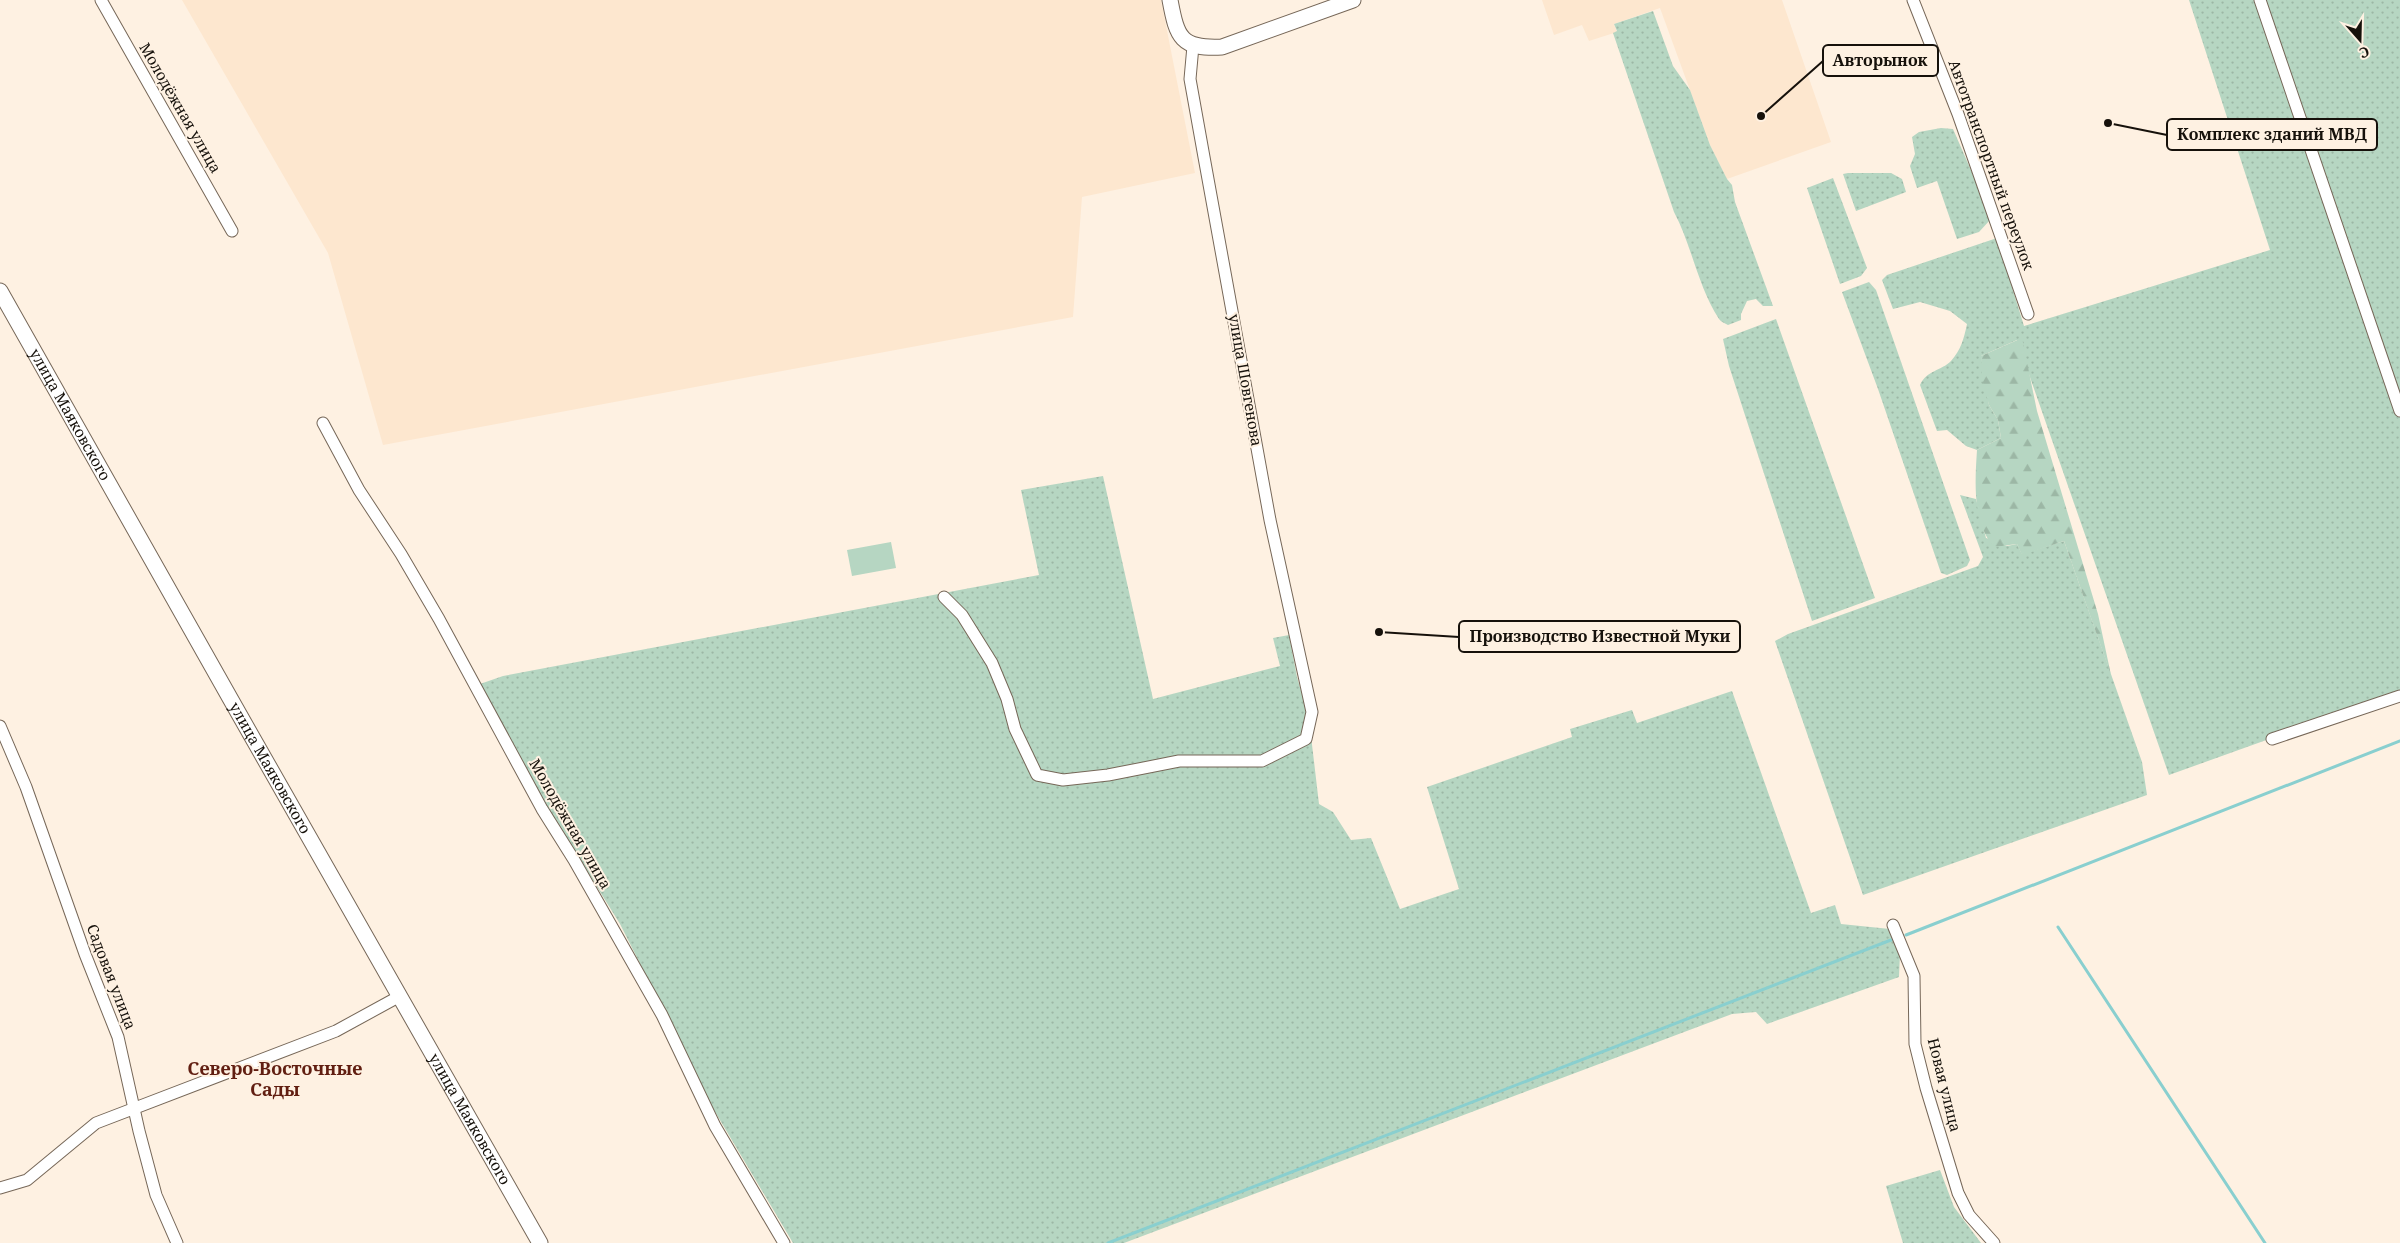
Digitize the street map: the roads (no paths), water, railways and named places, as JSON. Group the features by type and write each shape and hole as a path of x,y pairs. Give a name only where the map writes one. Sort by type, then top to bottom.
{"street":[{"name":"Молодёжная улица","path":"100,0 232,231"},
{"path":"1170,0 1174,26 1183,39 1198,47 1222,47 1353,0"},
{"name":"Автотранспортный переулок","path":"1913,0 1958,114 2028,314"},
{"path":"2260,0 2400,411"},
{"name":"улица Шовгенова","path":"944,597 962,615 992,663 1007,700 1015,728 1037,775 1063,780 1108,775 1179,761 1262,761 1306,739 1312,712 1270,520 1190,79 1198,47"},
{"name":"улица Маяковского","path":"0,291 328,874 400,996 540,1243"},
{"name":"Молодёжная улица","path":"323,423 359,490 401,554 439,619 542,809 574,860 662,1014 715,1126 784,1243"},
{"path":"2272,739 2400,696"},
{"name":"Садовая улица","path":"0,726 26,787 118,1037 139,1131 156,1195 177,1243"},
{"name":"Новая улица","path":"1893,925 1914,976 1915,1044 1958,1193 1969,1215 1994,1243"},
{"path":"0,1188 27,1180 96,1123 336,1031 400,996"}],"waterway":[{"path":"1906,935 2400,741"},
{"path":"2058,927 2265,1243"},
{"path":"1108,1243 1891,940"}],"place":[{"name":"Авторынок","path":"1761,116"},
{"name":"Комплекс зданий МВД","path":"2108,123"},
{"name":"Производство Известной Муки","path":"1379,632"}],"district":[{"name":"Северо-Восточные Сады","path":"275,1079"}]}
